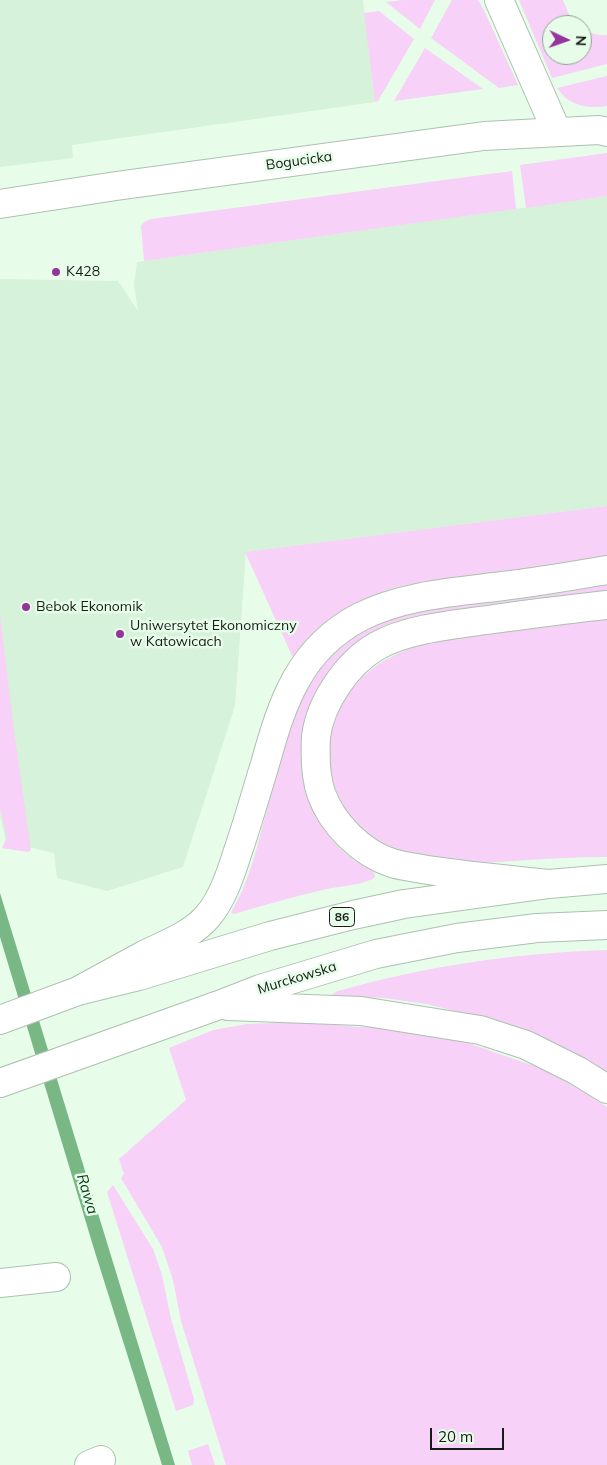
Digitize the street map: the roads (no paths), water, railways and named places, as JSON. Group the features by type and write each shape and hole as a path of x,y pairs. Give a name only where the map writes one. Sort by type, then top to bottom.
{"main road":[{"path":"499,0 557,132"},
{"name":"Bogucicka","path":"0,204 116,186 484,136 604,129"},
{"path":"0,1020 138,968 191,931 207,917 217,902 231,873 282,708 291,687 302,669 332,635 361,617 402,600 607,570"},
{"path":"549,884 437,872 392,863 362,847 342,828 328,809 322,794 317,778 315,759 318,721 327,700 344,676 376,646 392,639 461,623 607,605"},
{"name":"86","path":"138,968 404,904 549,884 607,879"},
{"name":"Murckowska","path":"0,1084 260,989 376,954 467,936 537,928 607,925"},
{"path":"219,1005 361,1011 480,1030 526,1045 578,1071 607,1089"},
{"path":"0,1283 56,1277"}],"water":[{"name":"Rawa","path":"0,893 175,1465 162,1465 94,1249 0,937"}],"place":[{"name":"K428","path":"56,272"},
{"name":"Bebok Ekonomik","path":"26,607"},
{"name":"Uniwersytet Ekonomiczny w Katowicach","path":"120,634"}]}
